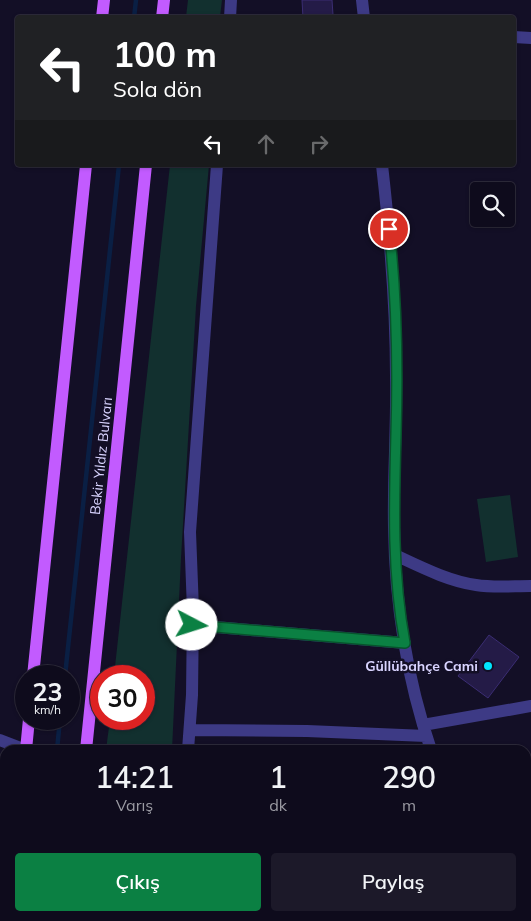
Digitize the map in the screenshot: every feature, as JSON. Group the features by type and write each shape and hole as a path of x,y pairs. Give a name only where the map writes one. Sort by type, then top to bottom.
{"main road":[{"path":"102,15 104,0"},
{"path":"162,15 164,0"},
{"path":"34,665 86,167"},
{"name":"Bekir Yıldız Bulvarı","path":"87,745 146,167"},
{"path":"26,745 28,730"}],"street":[{"path":"230,15 231,0"},
{"path":"362,0 364,15"},
{"path":"516,37 531,38"},
{"path":"188,745 192,696 192,571 190,532 217,167"},
{"path":"382,167 391,245 395,310 395,555 405,643 428,745"},
{"path":"395,555 464,583 490,586 531,586"},
{"path":"192,625 405,643"},
{"path":"190,730 424,730 531,706"},
{"path":"0,740 13,745"}],"green space":[{"path":"188,0 222,0 220,15 186,15"},
{"path":"170,167 209,167 196,306 172,745 107,745 109,730 155,730 155,665 115,665"},
{"path":"510,495 518,557 486,562 477,499"}],"building":[{"path":"302,0 332,0 333,15 303,15"},
{"name":"Güllübahçe Cami","path":"489,635 519,657 488,698 458,676"}],"waterway":[{"path":"134,15 136,0"},
{"path":"66,665 119,167"},
{"path":"57,745 59,730"}],"place":[{"name":"Güllübahçe Cami","path":"488,666"}],"route":[{"path":"192,625 405,643 398,594 394,542 396,435 395,310 389,229"}]}
